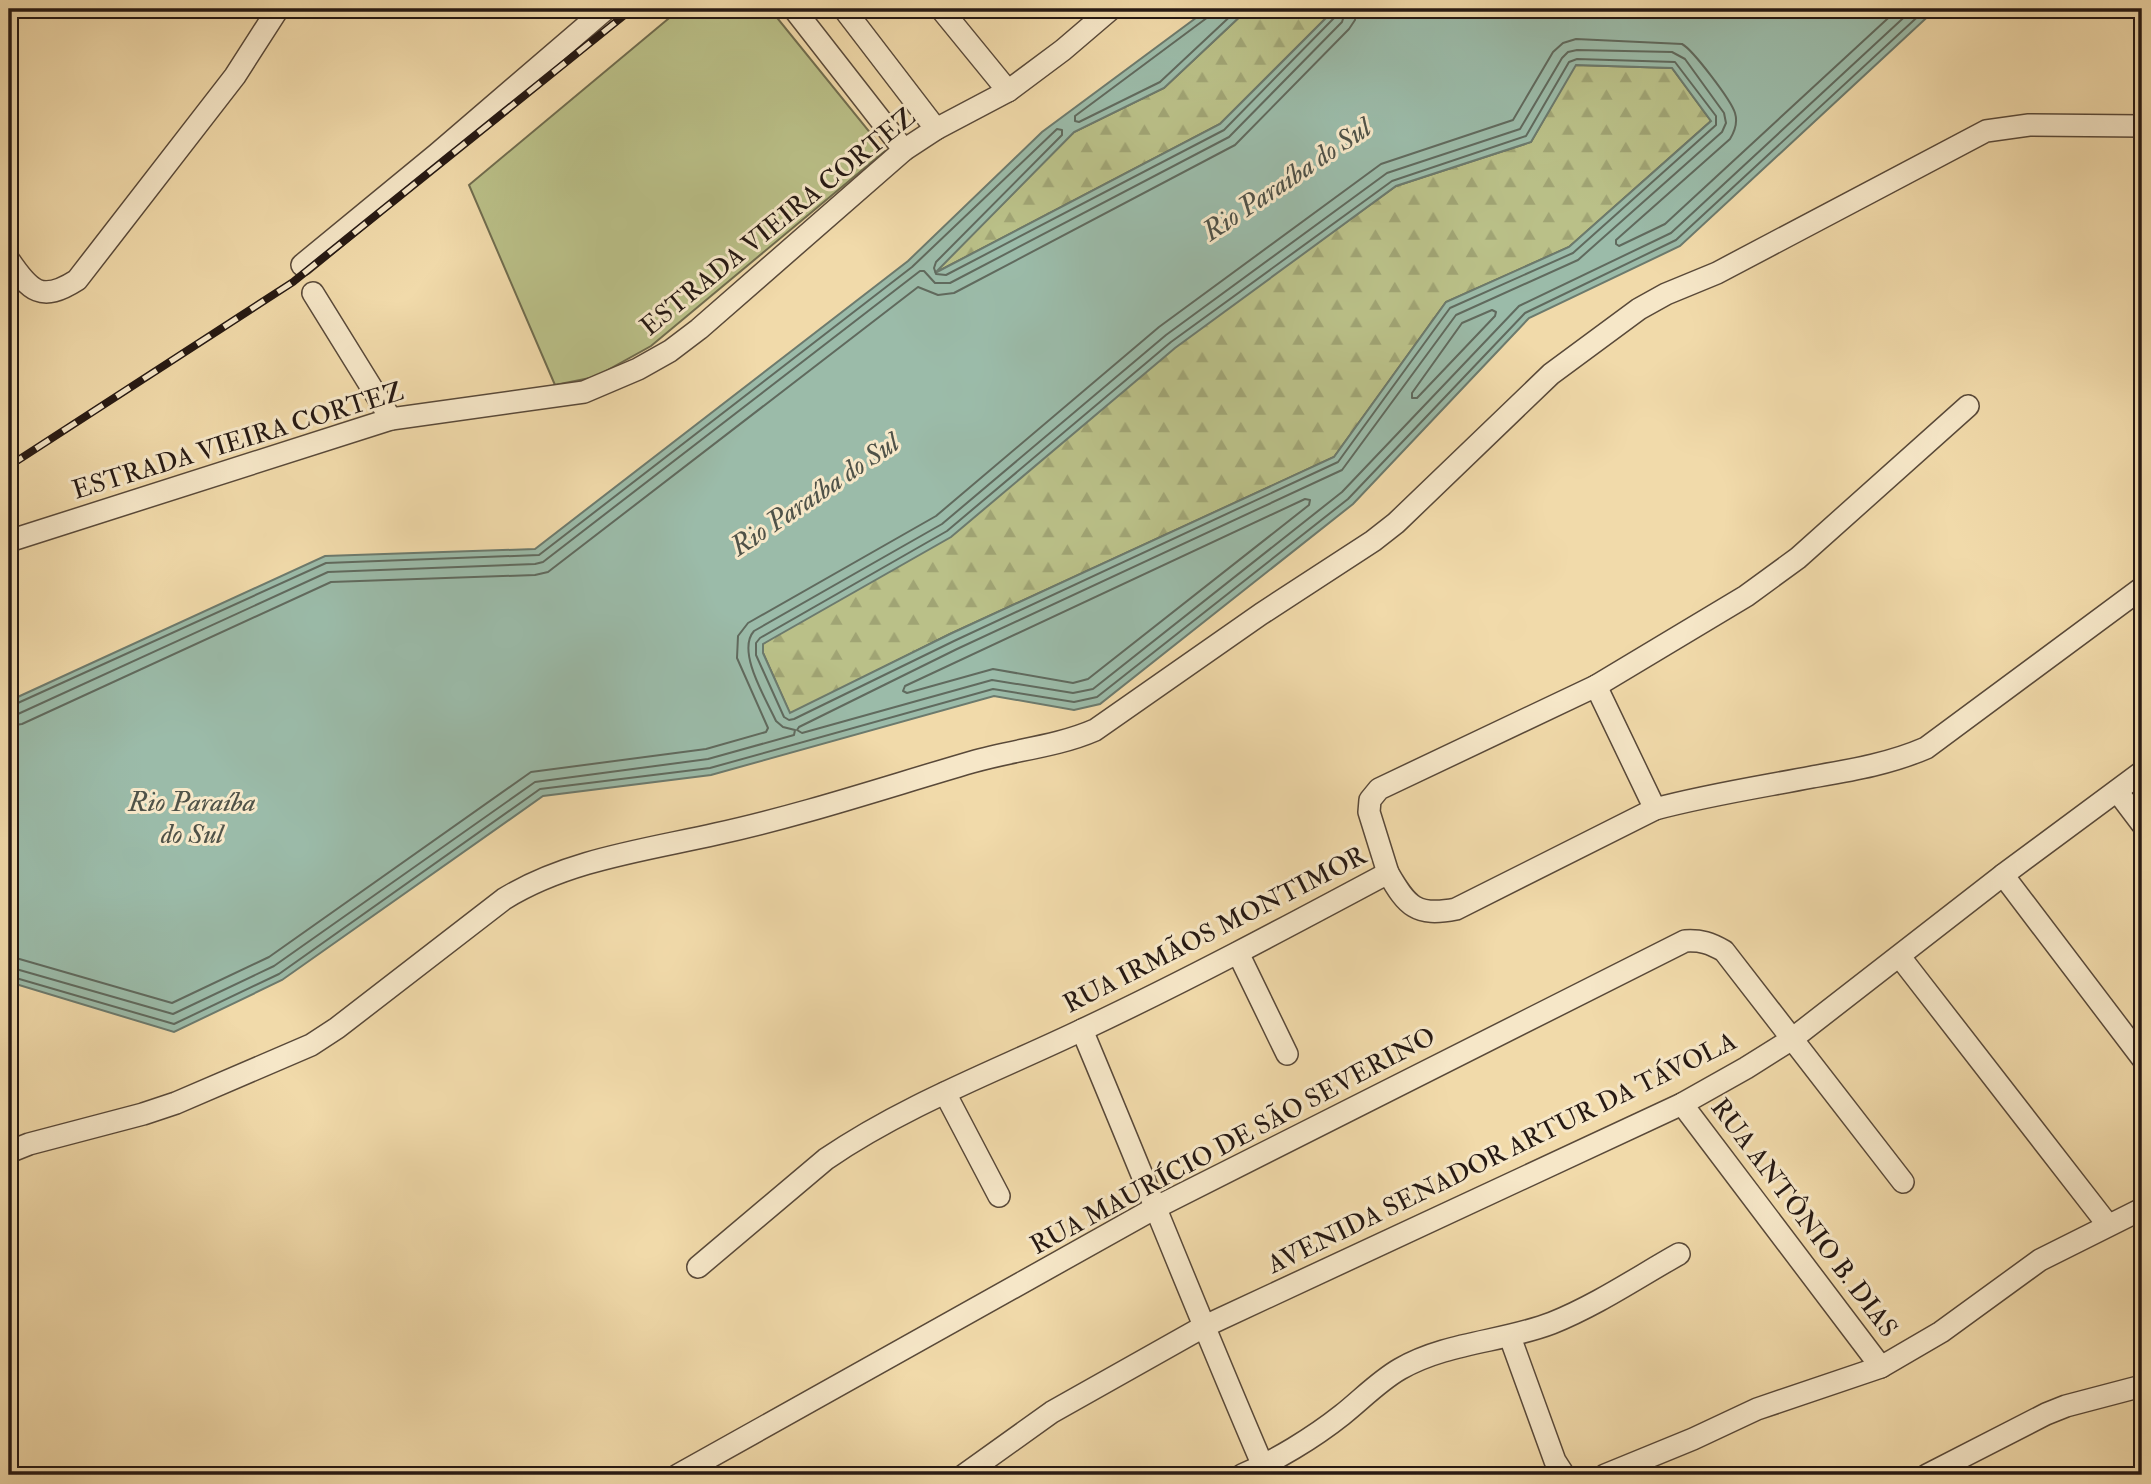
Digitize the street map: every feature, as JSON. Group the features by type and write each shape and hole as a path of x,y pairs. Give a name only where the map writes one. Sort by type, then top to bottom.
{"street":[{"path":"9,260 26,284 36,291 51,292 77,281 235,76 278,9"},
{"path":"302,265 606,9"},
{"path":"794,9 904,150"},
{"path":"844,9 936,129"},
{"path":"942,9 1008,91"},
{"name":"ESTRADA VIEIRA CORTEZ","path":"9,541 391,419 584,392 638,369 670,351 699,329 904,150 936,129 1008,91 1063,50 1110,9"},
{"path":"9,1152 29,1144 158,1109 311,1045 337,1028 504,899 528,884 556,873 621,855 794,816 970,762 1065,741 1095,730 1261,614 1373,541 1396,523 1551,374 1639,309 1666,293 1717,273 1986,131 2029,125 2142,126"},
{"path":"313,293 391,419"},
{"path":"1388,873 1369,812 1373,796 1390,783 1596,686 1724,610 1798,558 1968,406"},
{"name":"RUA IRMÃOS MONTIMOR","path":"698,1267 826,1159 862,1137 945,1093 1082,1030 1238,953 1388,873 1403,899 1419,910 1428,913 1456,909 1655,809 1685,800 1858,770 1902,758 1926,748 2142,588"},
{"path":"1596,686 1655,809"},
{"name":"AVENIDA SENADOR ARTUR DA TÁVOLA","path":"964,1475 1052,1412 1203,1326 1682,1104 1746,1068 1792,1040 2142,772"},
{"path":"2117,791 2142,824"},
{"path":"2003,876 2142,1058"},
{"name":"RUA MAURÍCIO DE SÃO SEVERINO","path":"678,1475 1157,1207 1685,941 1710,943 1724,951 1903,1182"},
{"path":"1238,953 1287,1054"},
{"path":"1900,957 2108,1225"},
{"path":"1082,1030 1263,1466"},
{"path":"945,1093 999,1196"},
{"name":"RUA ANTÔNIO B. DIAS","path":"1682,1104 1881,1367"},
{"path":"1605,1475 1757,1409 1881,1367 1941,1332 2040,1261 2142,1209"},
{"path":"1242,1475 1263,1466 1340,1417 1400,1369 1453,1348 1510,1337 1576,1312 1679,1254"},
{"path":"1510,1337 1555,1461 1564,1475"},
{"path":"1927,1475 2046,1414 2142,1386"}],"green space":[{"path":"680,9 770,9 885,151 651,346 595,377 555,385 469,185"},
{"path":"1248,9 1335,9 1220,124 933,274 1074,132 1164,88"},
{"path":"1575,65 1672,68 1711,121 1569,247 1446,302 1334,457 950,634 790,714 763,653 763,644 1396,186 1531,142"}],"water":[{"name":"Rio Paraíba do Sul","path":"1208,9 1248,9 1164,88 1074,132 935,273 1220,124 1335,9 1936,9 1680,246 1529,318 1353,504 1100,704 1074,710 994,696 711,775 543,796 282,980 174,1032 9,982 9,701 325,556 535,549 908,261 1042,132","holes":["1576,65 1672,68 1711,121 1569,247 1446,302 1334,457 950,634 790,713 763,653 763,644 951,537 1175,348 1396,186 1531,142"]}],"railway":[{"path":"9,466 293,282 632,9"}]}
